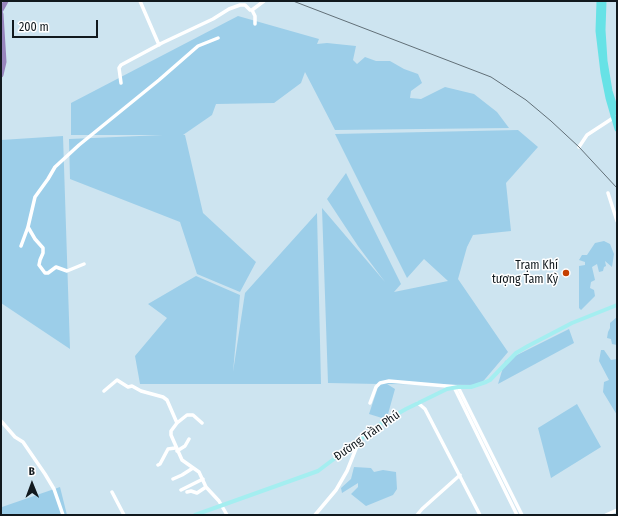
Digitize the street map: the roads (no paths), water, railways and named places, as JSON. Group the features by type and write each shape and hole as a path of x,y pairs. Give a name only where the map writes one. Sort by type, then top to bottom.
{"highway":[{"path":"599,1 598,31 602,74 617,129"},
{"path":"604,1 603,30 605,61 610,91 617,113"}],"main road":[{"name":"Đường Trần Phú","path":"195,515 318,471 383,422 447,389 456,387 471,387 490,380 516,353 572,323 617,305"}],"street":[{"path":"140,1 159,45"},
{"path":"252,10 264,1"},
{"path":"121,83 119,66 159,45 213,20 229,9 244,5 252,10 255,16 255,24"},
{"path":"21,246 28,227 36,194 59,164 79,145 198,46 218,38"},
{"path":"578,147 587,135 613,118"},
{"path":"608,193 617,221"},
{"path":"28,227 35,239 43,248 39,265 45,272 48,273 56,267 67,271 84,264"},
{"path":"104,391 117,380 128,387 132,386 141,391 163,397 167,400 177,423"},
{"path":"370,403 376,387 380,383 389,381 456,387"},
{"path":"456,387 517,515"},
{"path":"456,387 522,515"},
{"path":"418,403 425,409 480,515"},
{"path":"202,423 194,416 189,414 177,423 170,432 176,449 183,461 199,472 206,487 222,506 227,515"},
{"path":"1,422 16,437 22,440 45,474 54,489 63,515"},
{"path":"158,465 168,449 176,449 185,446 189,438"},
{"path":"315,515 336,490 347,471 359,441"},
{"path":"173,479 193,468"},
{"path":"418,515 422,509 460,475"},
{"path":"181,490 203,479"},
{"path":"187,492 190,491 197,493 206,487"},
{"path":"112,492 124,515"},
{"path":"606,515 617,510"}],"waterway":[{"path":"1,10 6,1"},
{"path":"1,14 4,62 1,75"}],"railway":[{"path":"293,1 491,77 526,100 551,121 579,147 617,188"}],"place":[{"name":"Trạm Khí tượng Tam Kỳ","path":"566,273"}]}
